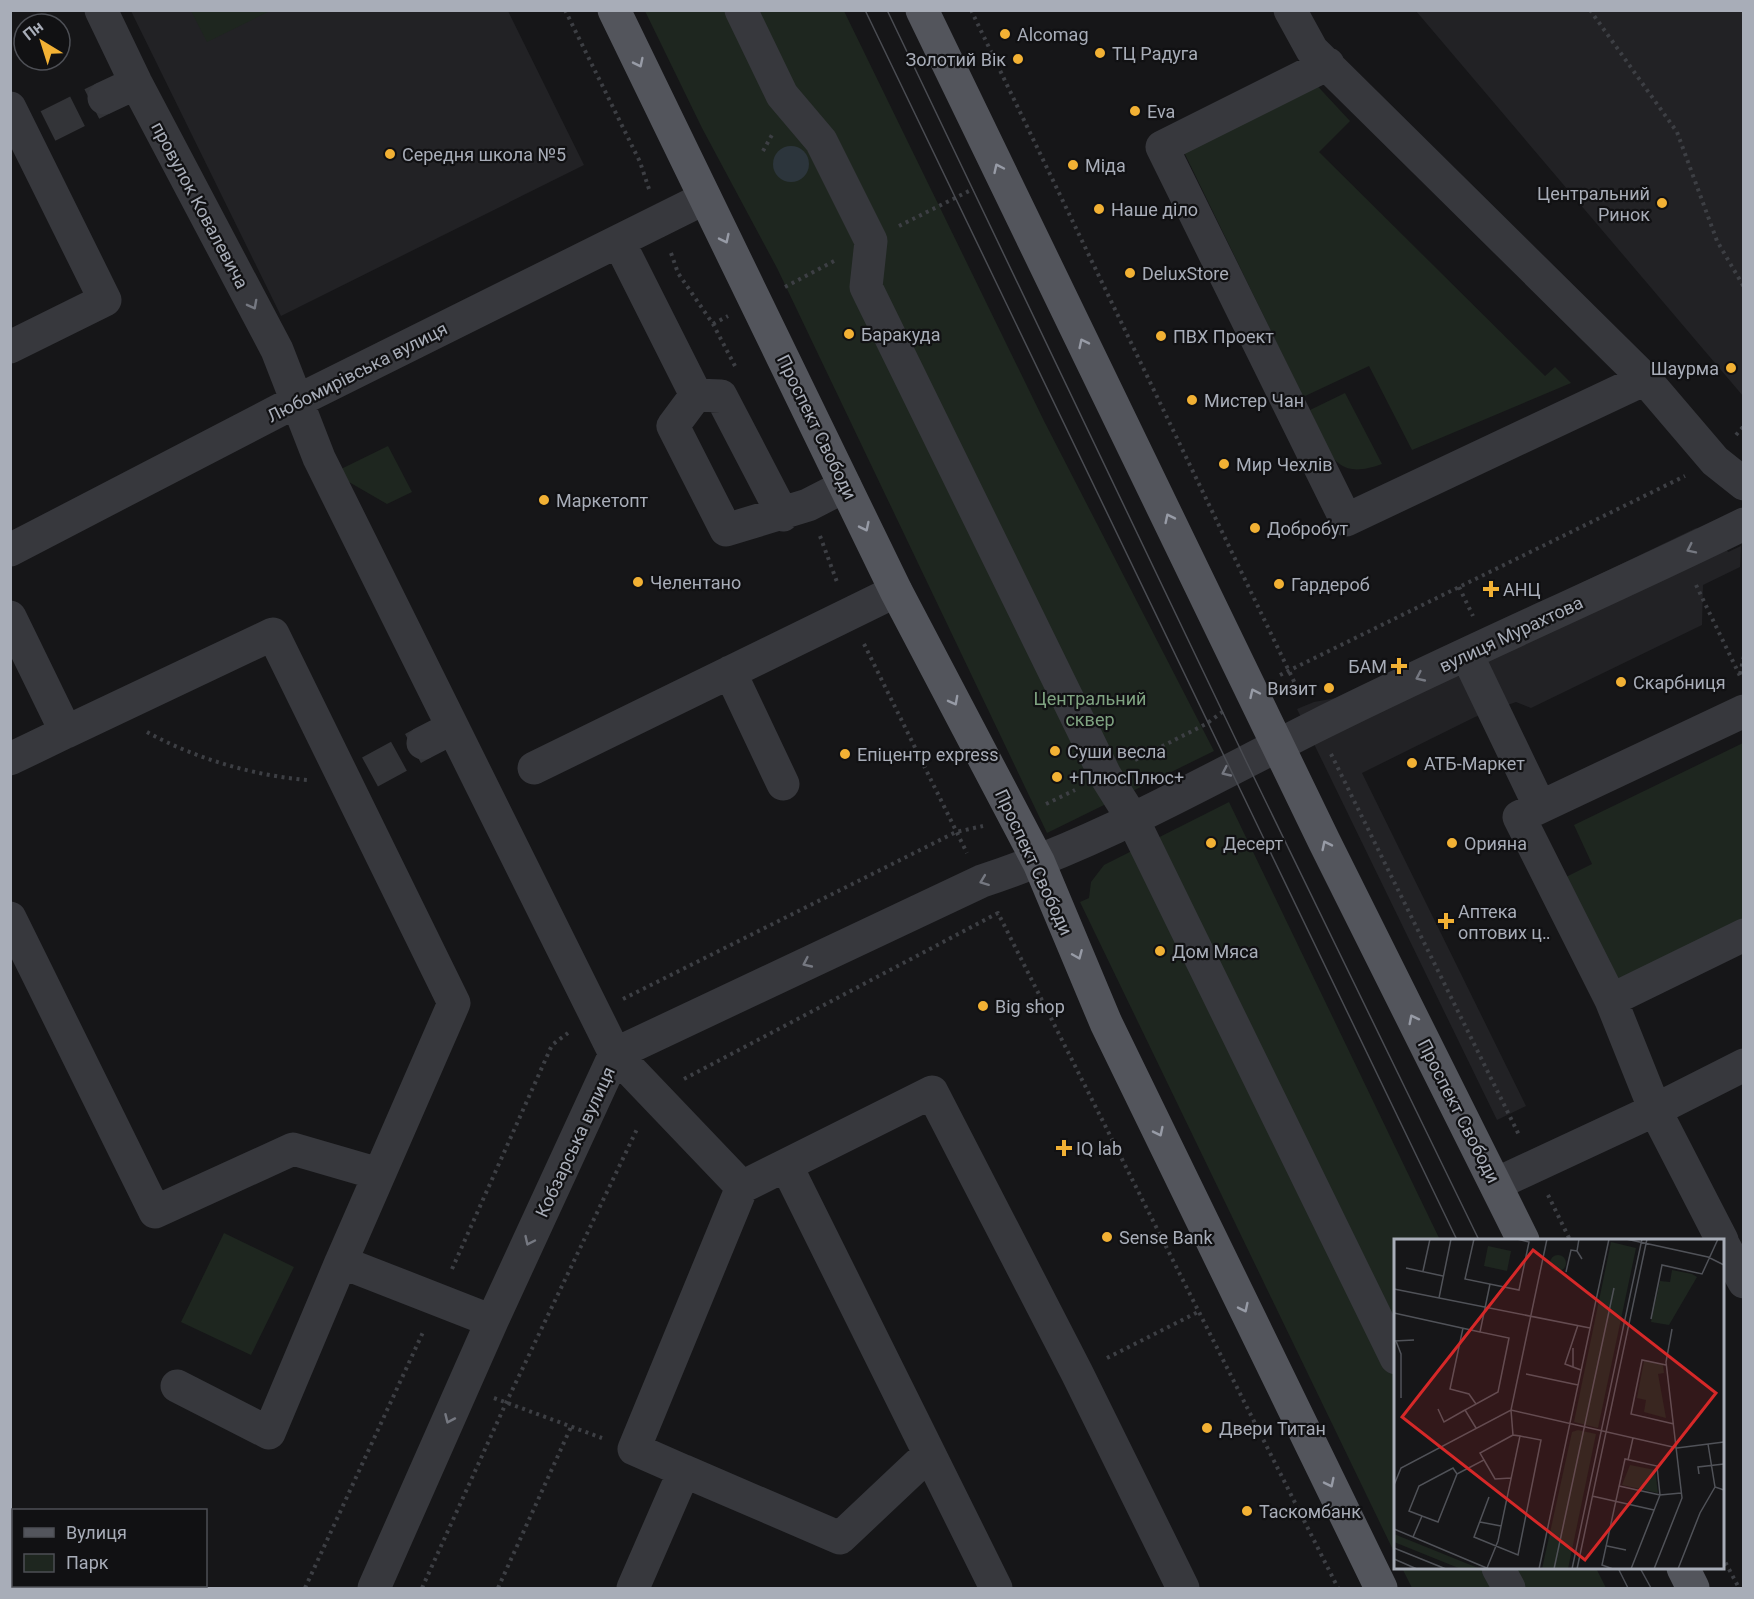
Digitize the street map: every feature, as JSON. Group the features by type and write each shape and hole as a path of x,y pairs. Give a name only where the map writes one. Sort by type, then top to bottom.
{"main road":[{"name":"Проспект Свободи","path":"614,10 896,591 1039,862 1106,1023 1381,1588"},
{"name":"Проспект Свободи","path":"922,10 1279,747 1523,1239"},
{"path":"1684,1569 1693,1588"}],"street":[{"name":"провулок Ковалевича","path":"101,10 136,83 276,350 319,459 615,1054 742,1187"},
{"path":"741,10 782,95 821,141 871,241 866,287 1105,775 1132,818 1394,1356"},
{"path":"1290,10 1312,50 1645,379 1715,461 1743,484"},
{"path":"1328,64 1162,147 1346,520 1645,379"},
{"path":"104,99 136,83"},
{"path":"10,108 36,131 105,300 10,347"},
{"name":"Любомирівська вулиця","path":"10,550 297,401 705,198"},
{"path":"619,242 696,395"},
{"path":"696,395 674,426 726,530 808,505 845,486"},
{"path":"696,395 721,396 783,514"},
{"name":"вулиця Мурахтова","path":"1132,818 1279,747 1317,726 1743,524"},
{"path":"534,768 896,591"},
{"path":"10,617 66,732"},
{"path":"10,759 273,634 358,778 454,1003 269,1433 177,1386"},
{"path":"1467,655 1540,807"},
{"path":"730,672 783,784"},
{"path":"1721,1239 1655,1110 1611,1000 1519,817 1743,711"},
{"path":"423,743 452,728"},
{"name":"Кобзарська вулиця","path":"374,1588 492,1321 615,1054 982,881 1039,862 1132,818"},
{"path":"10,918 155,1212 293,1149 379,1174"},
{"path":"1611,1000 1743,935"},
{"path":"1496,1184 1533,1164 1655,1110 1743,1065"},
{"path":"929,1454 840,1538 634,1449 742,1187 932,1092 1077,1373 1183,1588"},
{"path":"786,1166 996,1588"},
{"path":"1724,1245 1743,1282"},
{"path":"341,1262 492,1321"},
{"path":"633,1588 684,1471"},
{"path":"1499,1569 1509,1588"}],"path":[{"path":"971,10 1288,670 1570,1239"},
{"path":"1590,10 1677,132 1718,241 1743,287"},
{"path":"763,151 772,136"},
{"path":"956,832 1017,819 1206,724 1288,670 1715,461 1743,426"},
{"path":"1681,554 1740,675"},
{"path":"109,711 166,742 224,763 286,779 358,778"},
{"path":"422,1588 506,1403 654,1094 998,913 1338,1588"},
{"path":"1077,1373 1200,1311"},
{"path":"464,1385 506,1403 634,1449"},
{"path":"498,1588 572,1427"},
{"path":"1724,1560 1739,1588"}],"shaded area":[{"name":"Середня школа №5","path":"131,11 508,11 584,165 281,316"},
{"name":"Центральний Ринок","path":"1416,11 1743,11 1743,396"},
{"path":"791,146 804,151 809,164 804,177 791,182 778,177 773,164 778,151"},
{"path":"1696,528 1722,540 1728,552 1741,546 1740,567 1703,585 1702,625 1531,708 1516,702 1475,717 1362,773 1526,1106 1497,1120 1297,709 1314,702 1347,696"}],"green space":[{"path":"191,11 270,11 207,42"},
{"name":"Центральний сквер","path":"645,11 844,11 1044,421 1214,751 1047,833 777,268 702,128"},
{"path":"1310,78 1350,121 1319,152 1545,376 1555,367 1571,383 1412,450 1369,366 1303,397 1181,146"},
{"path":"1345,393 1382,464 1365,469 1352,469 1342,466 1328,449 1310,410"},
{"path":"388,446 412,492 387,504 349,482 341,469"},
{"path":"1743,743 1743,923 1620,984 1566,877 1592,864 1574,825"},
{"path":"1229,802 1440,1239 1394,1239 1394,1552 1080,902 1089,898 1091,882 1104,865"},
{"path":"224,1233 294,1267 251,1355 181,1322"},
{"path":"1402,1569 1596,1569 1606,1588 1412,1588"}],"tunnel":[{"path":"48,126 104,98"},
{"path":"370,772 423,743"}],"tram line":[{"path":"865,10 1457,1239"},
{"path":"887,10 1247,763 1479,1239"},
{"path":"1618,1569 1628,1588"},
{"path":"1641,1569 1651,1588"}],"place":[{"name":"Alcomag","path":"1005,34"},
{"name":"ТЦ Радуга","path":"1100,53"},
{"name":"Золотий Вік","path":"1018,59"},
{"name":"Eva","path":"1135,111"},
{"name":"Середня школа №5","path":"390,154"},
{"name":"Міда","path":"1073,165"},
{"name":"Центральний Ринок","path":"1662,203"},
{"name":"Наше діло","path":"1099,209"},
{"name":"DeluxStore","path":"1130,273"},
{"name":"Баракуда","path":"849,334"},
{"name":"ПВХ Проект","path":"1161,336"},
{"name":"Шаурма","path":"1731,368"},
{"name":"Мистер Чан","path":"1192,400"},
{"name":"Мир Чехлів","path":"1224,464"},
{"name":"Маркетопт","path":"544,500"},
{"name":"Добробут","path":"1255,528"},
{"name":"Челентано","path":"638,582"},
{"name":"Гардероб","path":"1279,584"},
{"name":"АНЦ","path":"1491,589"},
{"name":"БАМ","path":"1399,666"},
{"name":"Скарбниця","path":"1621,682"},
{"name":"Визит","path":"1329,688"},
{"name":"Суши весла","path":"1055,751"},
{"name":"Епіцентр express","path":"845,754"},
{"name":"АТБ-Маркет","path":"1412,763"},
{"name":"+ПлюсПлюс+","path":"1057,777"},
{"name":"Десерт","path":"1211,843"},
{"name":"Орияна","path":"1452,843"},
{"name":"Аптека оптових ц‥","path":"1446,921"},
{"name":"Дом Мяса","path":"1160,951"},
{"name":"Big shop","path":"983,1006"},
{"name":"IQ lab","path":"1064,1148"},
{"name":"Sense Bank","path":"1107,1237"},
{"name":"Двери Титан","path":"1207,1428"},
{"name":"Таскомбанк","path":"1247,1511"}]}
